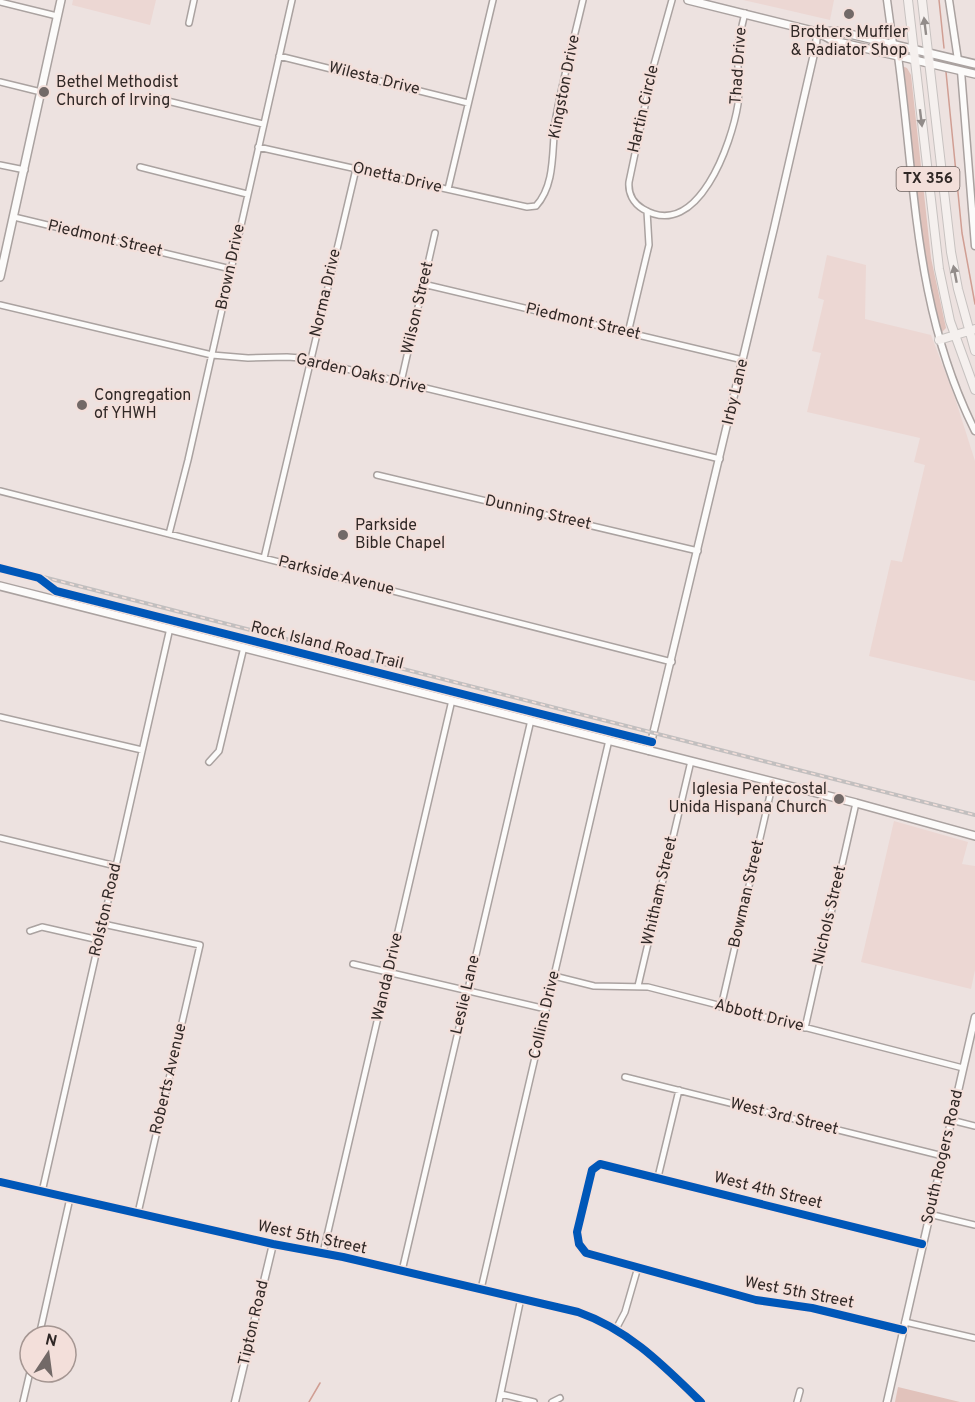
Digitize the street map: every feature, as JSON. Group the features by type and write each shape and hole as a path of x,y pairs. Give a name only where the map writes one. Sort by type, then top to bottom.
{"main road":[{"path":"0,277 61,0"},
{"path":"688,0 817,32 834,41 975,74"},
{"name":"TX 356","path":"908,0 935,243 954,335 975,390"},
{"name":"TX 356","path":"922,0 951,252 972,330 975,351"},
{"path":"817,32 837,31 975,64"},
{"path":"939,340 972,330"},
{"path":"0,586 856,803 975,836"}],"street":[{"path":"189,23 194,0"},
{"name":"Brown Drive","path":"170,534 292,0"},
{"path":"448,189 493,0"},
{"name":"Kingston Drive","path":"536,206 546,188 552,168 556,118 583,0"},
{"name":"Hartin Circle","path":"647,211 638,206 631,197 628,182 653,68 672,0"},
{"path":"887,0 893,44"},
{"path":"949,0 957,60"},
{"path":"0,2 57,16"},
{"name":"Thad Drive","path":"647,211 664,215 690,207 701,195 716,169 730,135 738,105 740,83 738,50 745,13"},
{"name":"Irby Lane","path":"649,751 720,459 816,45 817,32"},
{"name":"Wilesta Drive","path":"279,56 468,103"},
{"path":"898,56 919,245 939,340 956,390 975,431"},
{"path":"961,71 975,246"},
{"path":"0,82 41,92"},
{"path":"155,98 263,124"},
{"name":"Onetta Drive","path":"258,147 527,207 536,206"},
{"path":"0,165 25,170"},
{"path":"140,167 248,194"},
{"name":"Norma Drive","path":"264,558 356,169"},
{"path":"628,333 649,245 647,211"},
{"name":"Piedmont Street","path":"14,217 231,269"},
{"name":"Wilson Street","path":"401,382 435,233"},
{"name":"Piedmont Street","path":"423,284 743,360"},
{"name":"Garden Oaks Drive","path":"0,305 212,355 248,358 287,357 310,361 720,459"},
{"name":"Dunning Street","path":"377,475 698,551"},
{"name":"Parkside Avenue","path":"0,491 672,662"},
{"name":"Rolston Road","path":"42,1192 170,628"},
{"path":"209,762 219,751 244,647"},
{"name":"Wanda Drive","path":"323,1253 452,700"},
{"path":"0,717 142,750"},
{"name":"Leslie Lane","path":"402,1271 531,720"},
{"name":"Collins Drive","path":"481,1289 609,740"},
{"name":"Whitham Street","path":"638,986 691,761"},
{"name":"Bowman Street","path":"721,1007 773,782"},
{"name":"Nichols Street","path":"805,1028 856,803"},
{"path":"0,838 116,866"},
{"name":"Roberts Avenue","path":"103,924 200,945 138,1214"},
{"path":"30,931 42,927 99,940"},
{"path":"353,964 546,1009"},
{"name":"Abbott Drive","path":"554,976 594,986 614,988 638,986 963,1068"},
{"name":"South Rogers Road","path":"887,1402 963,1068 973,1038 975,1017"},
{"name":"West 3rd Street","path":"625,1077 943,1156"},
{"path":"658,1177 679,1090"},
{"path":"951,1120 975,1126"},
{"name":"West 4th Street","path":"586,1253 579,1244 577,1232 592,1170 600,1164 922,1244"},
{"name":"West 5th Street","path":"0,1182 578,1312 616,1329 654,1356 701,1402"},
{"path":"42,1324 70,1198"},
{"path":"929,1214 975,1225"},
{"name":"Tipton Road","path":"235,1402 273,1244"},
{"name":"West 5th Street","path":"586,1253 756,1300 975,1338"},
{"path":"616,1329 625,1312 638,1267"},
{"path":"499,1402 521,1298"},
{"path":"23,1402 27,1384"},
{"path":"797,1402 800,1391"},
{"path":"501,1394 534,1402"},
{"path":"552,1402 560,1398"}],"shaded area":[{"path":"73,0 156,0 150,25 72,5"},
{"path":"743,0 834,0 830,20"},
{"path":"902,66 907,68 911,75 931,258 946,328 942,332 939,331 923,254"},
{"path":"827,255 866,265 865,319 931,335 954,395 975,461 975,681 869,656 891,560 902,562 925,465 914,462 920,438 807,412 821,353 812,351 824,300 818,298"},
{"path":"894,821 968,842 962,864 975,866 975,970 971,989 861,962"},
{"path":"898,1387 960,1402 895,1402"}],"waterway":[{"path":"939,0 944,48"},
{"path":"946,72 962,233 975,304"},
{"path":"309,1402 320,1383"}],"railway":[{"path":"0,566 975,815"}],"cycle path":[{"name":"Rock Island Road Trail","path":"0,568 39,578 56,591 652,742"},
{"path":"903,1330 812,1308 756,1300 586,1253 579,1244 577,1232 592,1170 600,1164 922,1244"},
{"path":"0,1182 273,1244 343,1257 578,1312 613,1328 629,1339 659,1362 701,1402"}],"place":[{"name":"Brothers Muffler & Radiator Shop","path":"849,14"},
{"name":"Bethel Methodist Church of Irving","path":"44,92"},
{"name":"Congregation of YHWH","path":"82,405"},
{"name":"Parkside Bible Chapel","path":"343,535"},
{"name":"Iglesia Pentecostal Unida Hispana Church","path":"839,799"}]}
